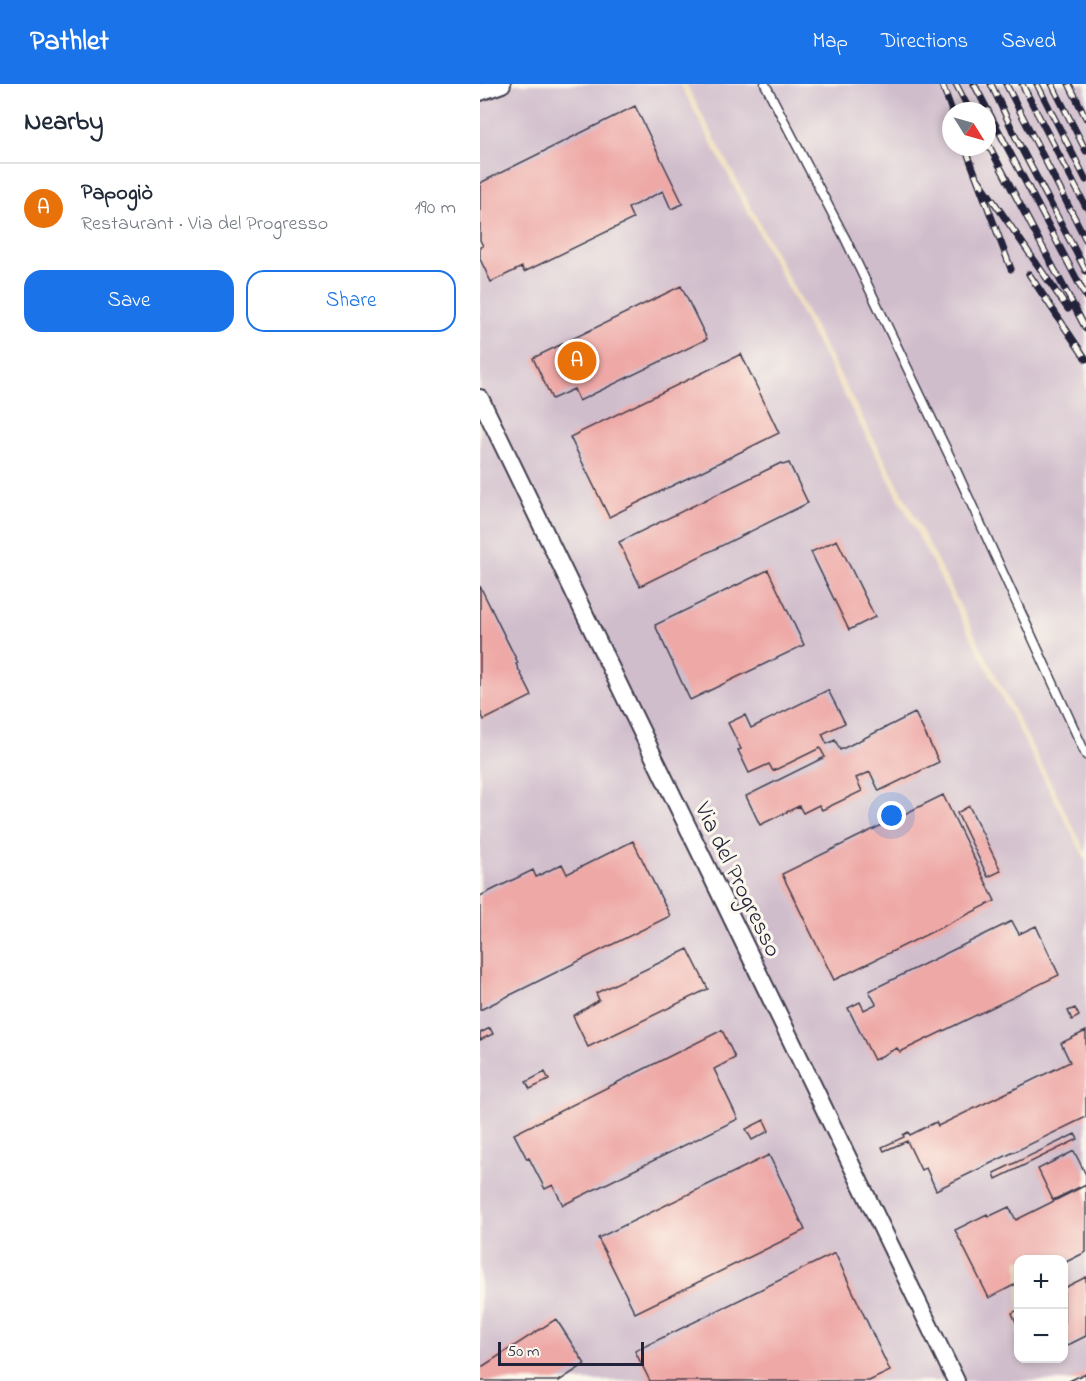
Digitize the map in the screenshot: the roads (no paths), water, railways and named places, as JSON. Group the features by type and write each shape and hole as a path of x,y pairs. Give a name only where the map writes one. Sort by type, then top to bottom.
{"street":[{"path":"480,93 502,84"},
{"name":"Via del Progresso","path":"480,398 956,1381"}],"lane":[{"path":"765,84 845,238 915,384 1086,755"}],"railway":[{"path":"942,84 949,102"},
{"path":"956,84 965,102"},
{"path":"974,84 1086,297"},
{"path":"991,84 1018,142 1086,271"},
{"path":"1006,84 1086,240"},
{"path":"1022,84 1086,207"},
{"path":"1037,84 1086,180"},
{"path":"1052,84 1086,151"},
{"path":"1069,84 1086,118"},
{"path":"968,156 1011,269"},
{"path":"994,156 1086,329"},
{"path":"976,176 1068,309"},
{"path":"1029,274 1086,359"}],"place":[{"name":"Papogiò","path":"577,361"}]}
